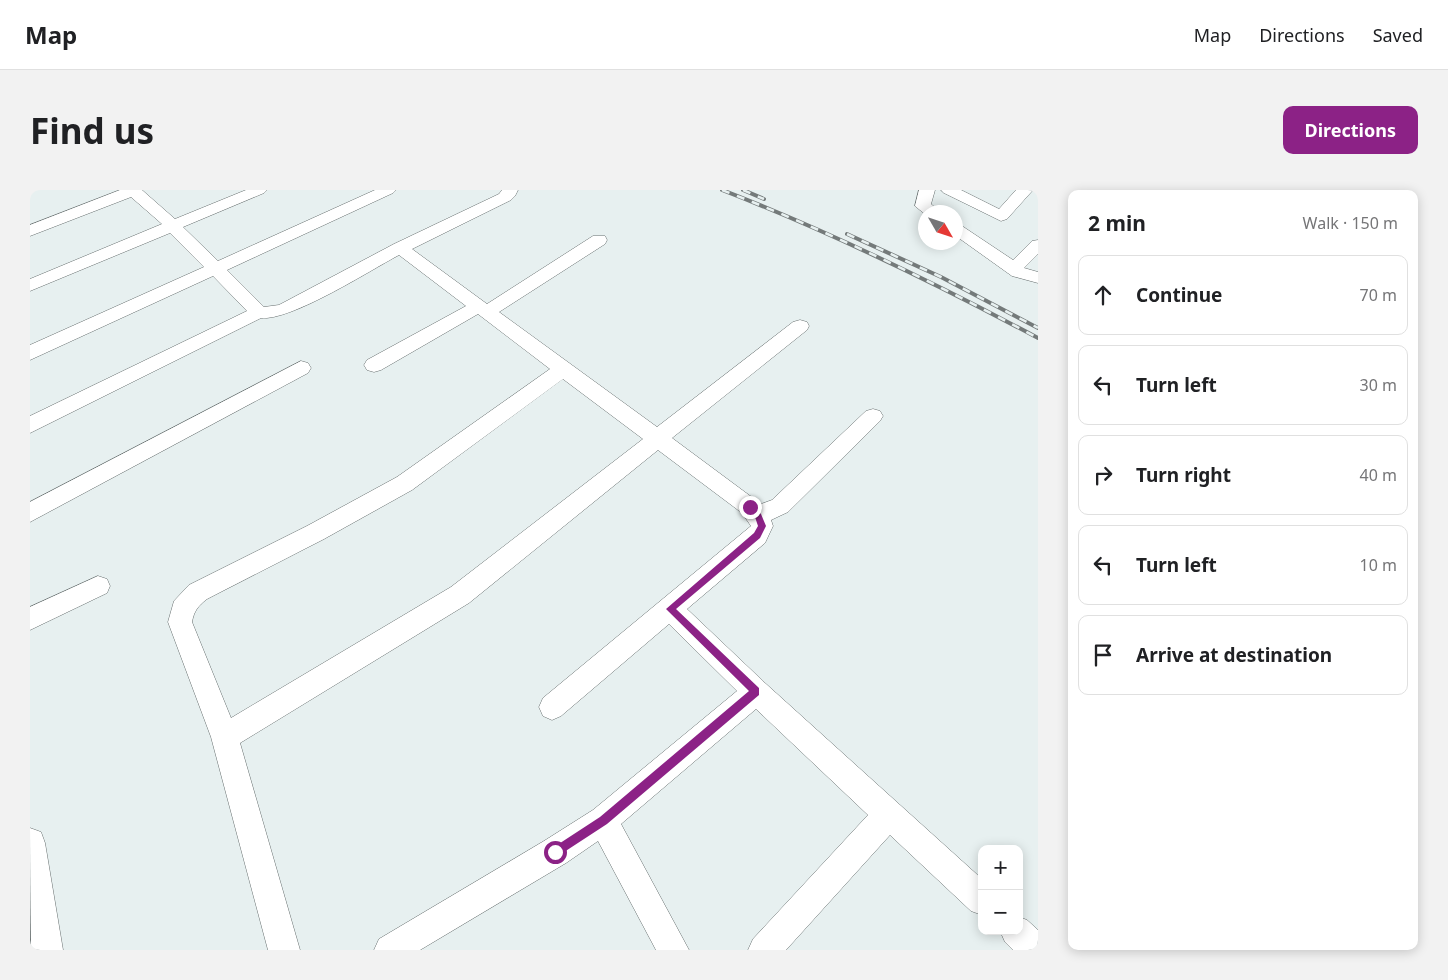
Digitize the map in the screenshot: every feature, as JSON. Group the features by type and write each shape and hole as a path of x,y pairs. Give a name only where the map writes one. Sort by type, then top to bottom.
{"street":[{"path":"30,230 133,190 173,226 259,312"},
{"path":"30,285 260,190"},
{"path":"30,353 388,190"},
{"path":"30,425 259,312 270,313 284,309 400,248 505,197 510,193 510,190"},
{"path":"923,205 927,190"},
{"path":"949,190 1001,216 1025,190"},
{"path":"963,233 1014,269 1038,278"},
{"path":"374,366 483,309 599,240"},
{"path":"1014,269 1038,245"},
{"path":"400,248 750,507 758,516 762,526 757,536 552,707"},
{"path":"225,737 460,595 800,326"},
{"path":"30,513 301,368"},
{"path":"284,950 225,737 180,622 181,610 187,600 198,592 314,534 413,479 434,464 450,449 564,368"},
{"path":"758,516 780,506 873,416"},
{"path":"30,619 98,586"},
{"path":"670,609 756,692 978,896"},
{"path":"390,950 555,852 603,820 756,692"},
{"path":"764,950 889,814"},
{"path":"603,820 673,950"},
{"path":"30,843 47,950"},
{"path":"1020,935 1036,950"}],"railway":[{"path":"722,190 803,223 882,259 1038,338"},
{"path":"743,190 764,199"},
{"path":"847,234 941,277 1038,328"}],"route":[{"path":"555,852 603,820 756,692 670,609 757,536 762,526 758,516 750,507"}]}
